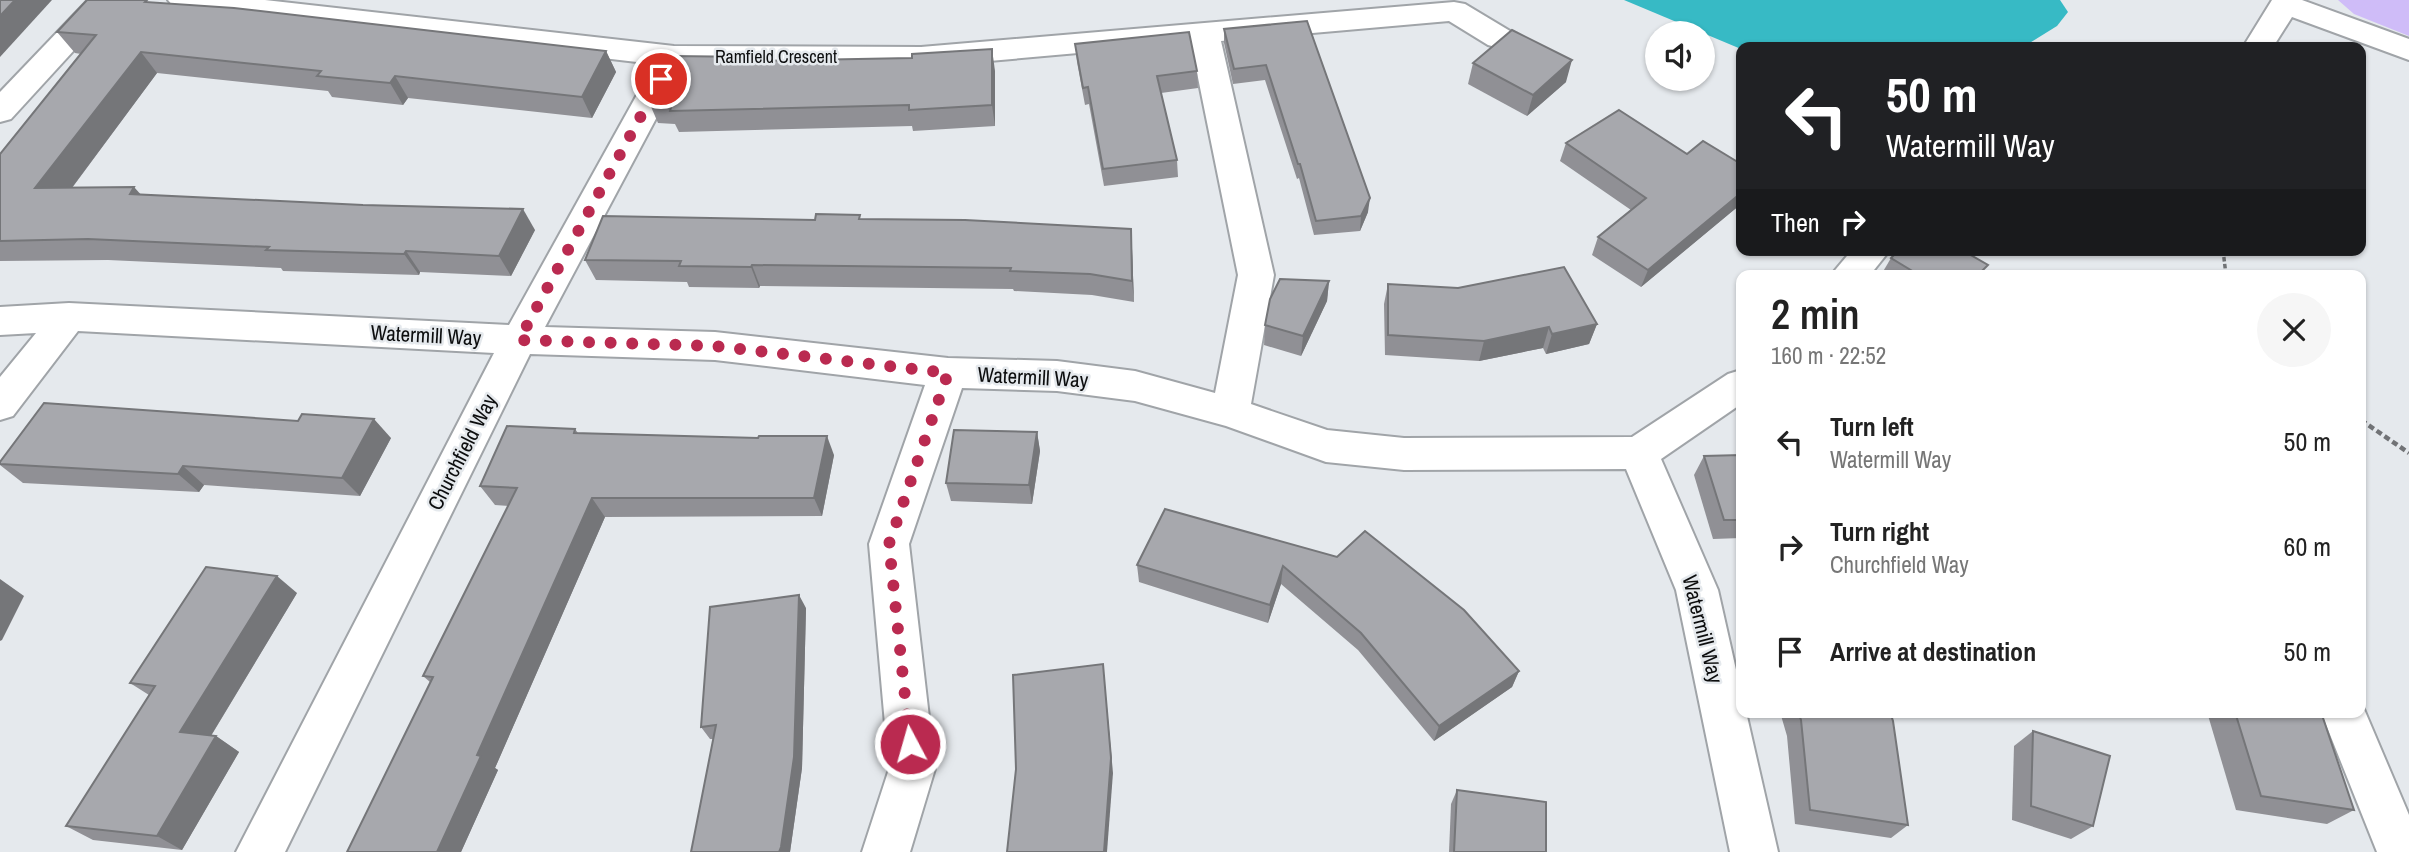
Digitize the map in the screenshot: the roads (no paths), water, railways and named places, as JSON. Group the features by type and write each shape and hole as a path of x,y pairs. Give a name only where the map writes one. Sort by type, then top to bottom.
{"street":[{"path":"0,111 104,0"},
{"name":"Ramfield Crescent","path":"183,0 674,56 921,57 1454,11 1499,38"},
{"path":"2261,42 2286,2 2409,50"},
{"path":"1204,33 1256,275 1230,412"},
{"name":"Churchfield Way","path":"260,852 519,340 674,56"},
{"path":"1854,270 1867,256"},
{"path":"0,405 69,317"},
{"name":"Watermill Way","path":"0,321 69,317 519,340 715,346 948,373 1057,376 1135,386 1230,412 1326,446 1404,454 1639,453 1697,590 1754,852"},
{"path":"886,852 912,769 889,544 948,373"},
{"path":"1639,453 1736,388"},
{"path":"2345,718 2401,852"}],"water":[{"path":"1624,0 2060,0 2068,12 2057,26 2031,42 1736,42 1736,47 1715,38 1715,21 1674,21"}]}
